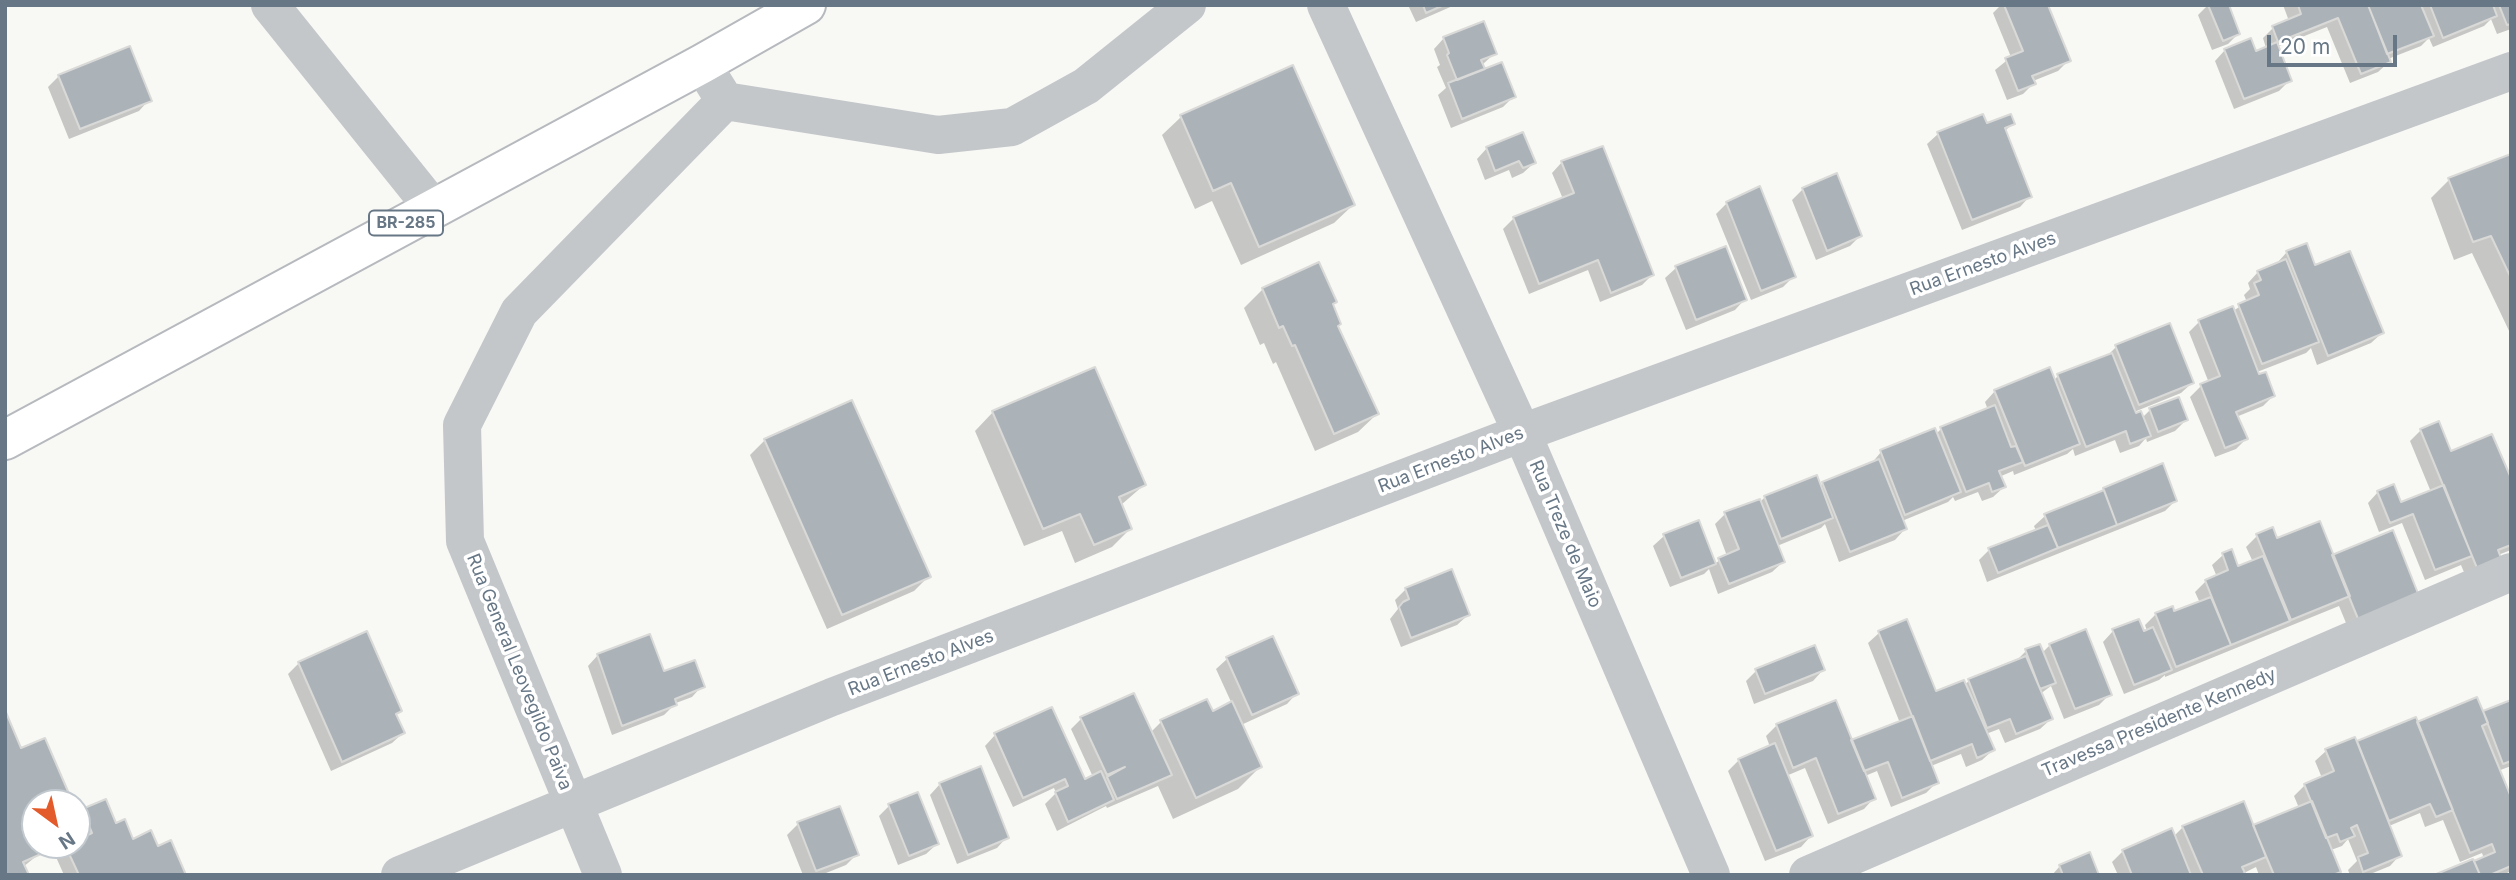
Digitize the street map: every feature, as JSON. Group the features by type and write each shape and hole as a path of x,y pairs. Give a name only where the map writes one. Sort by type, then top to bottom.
{"highway":[{"name":"BR-285","path":"5,440 702,64 806,5"}],"street":[{"path":"270,5 433,208"},
{"path":"702,64 725,102 938,135 1012,127 1086,86 1187,5"},
{"name":"Rua Treze de Maio","path":"1325,5 1522,433 1712,875"},
{"name":"Rua Ernesto Alves","path":"400,875 845,692 1522,433 2511,71"},
{"name":"Rua General Leovegildo Paiva","path":"603,875 465,541 461,425 519,312 725,102"},
{"name":"Travessa Presidente Kennedy","path":"1808,875 2511,572"}],"building":[{"path":"1423,5 1444,5 1426,13"},
{"path":"2004,5 2048,5 2071,61 2032,76 2036,84 2018,91 2005,58 2023,51"},
{"path":"2208,5 2229,5 2240,34 2223,41"},
{"path":"2298,5 2368,5 2391,62 2361,74 2338,18 2278,42 2272,26 2301,14"},
{"path":"2368,5 2421,5 2434,36 2387,54"},
{"path":"2430,5 2493,5 2497,16 2443,38"},
{"path":"2499,5 2511,5 2511,24 2507,25"},
{"path":"1484,21 1497,54 1481,60 1485,69 1457,80 1443,37"},
{"path":"2251,38 2256,51 2277,42 2292,81 2244,99 2224,49"},
{"path":"130,46 152,101 80,129 58,75"},
{"path":"1502,62 1516,97 1462,119 1448,83"},
{"path":"1293,65 1355,205 1259,247 1231,183 1213,191 1180,115"},
{"path":"1983,114 1987,123 2011,114 2015,124 2005,128 2032,197 1972,220 1937,132"},
{"path":"1523,132 1536,163 1523,168 1519,161 1495,171 1486,147"},
{"path":"1603,146 1654,275 1611,293 1598,260 1539,284 1513,217 1574,193 1561,161"},
{"path":"2511,154 2511,278 2491,236 2473,242 2448,178"},
{"path":"1837,173 1862,236 1827,251 1802,188"},
{"path":"1760,186 1796,277 1761,291 1726,202"},
{"path":"2307,243 2315,265 2350,251 2384,333 2328,356 2286,251"},
{"path":"1726,246 1747,300 1696,320 1675,266"},
{"path":"2286,259 2319,342 2262,364 2238,304 2259,295 2254,283 2261,280 2257,271"},
{"path":"1319,262 1337,302 1333,304 1341,324 1338,326 1379,414 1334,434 1295,345 1292,346 1283,326 1279,328 1262,288"},
{"path":"2233,306 2259,374 2266,372 2275,396 2236,412 2248,439 2225,448 2200,384 2220,376 2198,320"},
{"path":"2170,323 2194,383 2139,405 2115,345"},
{"path":"2112,353 2136,413 2141,411 2151,436 2130,444 2126,431 2086,447 2057,374"},
{"path":"1095,367 1146,485 1119,497 1132,529 1094,545 1080,514 1043,529 992,411"},
{"path":"2050,367 2080,444 2025,466 1994,390"},
{"path":"2179,397 2188,420 2158,432 2149,408"},
{"path":"852,400 931,577 842,615 764,439"},
{"path":"1995,405 2011,447 2016,446 2023,462 1999,471 2006,487 1992,492 1989,483 1966,492 1940,427"},
{"path":"2439,421 2451,451 2492,434 2511,478 2511,545 2498,550 2501,558 2477,568 2420,429"},
{"path":"1935,428 1961,492 1905,515 1880,450"},
{"path":"1879,459 1907,529 1850,552 1822,482"},
{"path":"2163,463 2177,501 2117,525 2103,488"},
{"path":"1817,475 1833,518 1781,539 1764,496"},
{"path":"2394,484 2401,502 2444,485 2472,556 2435,570 2413,514 2390,523 2377,491"},
{"path":"2104,490 2117,525 2058,548 2044,514"},
{"path":"1760,499 1785,562 1729,584 1718,558 1739,549 1724,512"},
{"path":"1699,520 1716,564 1681,578 1663,534"},
{"path":"2320,521 2350,596 2291,620 2256,534 2273,527 2277,538"},
{"path":"2048,525 2058,548 1998,573 1988,548"},
{"path":"2393,530 2421,601 2361,626 2332,555"},
{"path":"2232,549 2238,566 2263,556 2290,621 2231,645 2205,580 2228,570 2222,553"},
{"path":"1452,569 1470,615 1411,638 1399,607 1409,599 1405,588"},
{"path":"2211,597 2231,645 2176,667 2155,613 2173,606 2174,611"},
{"path":"1907,619 1936,691 1964,680 1995,750 1977,758 1972,744 1930,761 1878,631"},
{"path":"2139,619 2144,631 2153,627 2172,670 2134,685 2112,629"},
{"path":"2086,629 2112,695 2075,709 2049,644"},
{"path":"367,631 402,711 396,714 405,733 342,762 298,662"},
{"path":"650,634 664,671 695,660 705,687 675,699 677,705 622,726 597,654"},
{"path":"1273,636 1299,694 1252,715 1226,657"},
{"path":"2040,644 2056,683 2040,689 2025,649"},
{"path":"1815,645 1825,670 1765,694 1755,669"},
{"path":"2026,656 2053,719 2016,734 2010,719 1987,728 1968,679"},
{"path":"1134,693 1172,775 1117,799 1107,777 1125,767 1107,775 1080,717"},
{"path":"2477,697 2488,723 2482,726 2511,797 2511,866 2490,875 2480,875 2474,861 2495,852 2492,844 2470,853 2417,722"},
{"path":"1207,699 1213,711 1232,701 1262,767 1196,798 1160,720"},
{"path":"1836,700 1876,799 1838,814 1816,758 1793,768 1776,724"},
{"path":"2511,700 2511,761 2503,764 2483,711"},
{"path":"1052,707 1085,779 1101,771 1114,800 1068,822 1055,792 1068,786 1065,779 1023,798 994,733"},
{"path":"5,710 21,748 45,738 67,789 21,789 21,859 30,859 23,862 29,875 6,875"},
{"path":"1913,716 1939,783 1902,798 1888,762 1864,771 1851,740"},
{"path":"2416,717 2453,810 2436,817 2430,804 2389,821 2357,741"},
{"path":"2355,737 2402,856 2363,872 2358,857 2368,853 2357,825 2351,828 2355,836 2340,842 2337,834 2326,838 2304,784 2334,771 2325,749"},
{"path":"1775,743 1813,836 1776,851 1738,759"},
{"path":"981,766 1009,838 968,855 939,783"},
{"path":"918,792 939,844 909,856 888,804"},
{"path":"106,799 116,823 125,819 133,839 151,830 158,846 171,840 186,875 79,875 72,859 91,859 91,805"},
{"path":"2244,801 2266,857 2242,867 2245,873 2240,875 2203,875 2182,826"},
{"path":"2312,801 2341,872 2333,875 2274,875 2253,825"},
{"path":"840,806 859,855 816,871 797,822"},
{"path":"2172,828 2191,875 2132,875 2122,850"},
{"path":"2090,852 2099,875 2063,875 2059,865"},
{"path":"2473,859 2480,875 2434,875"}]}
